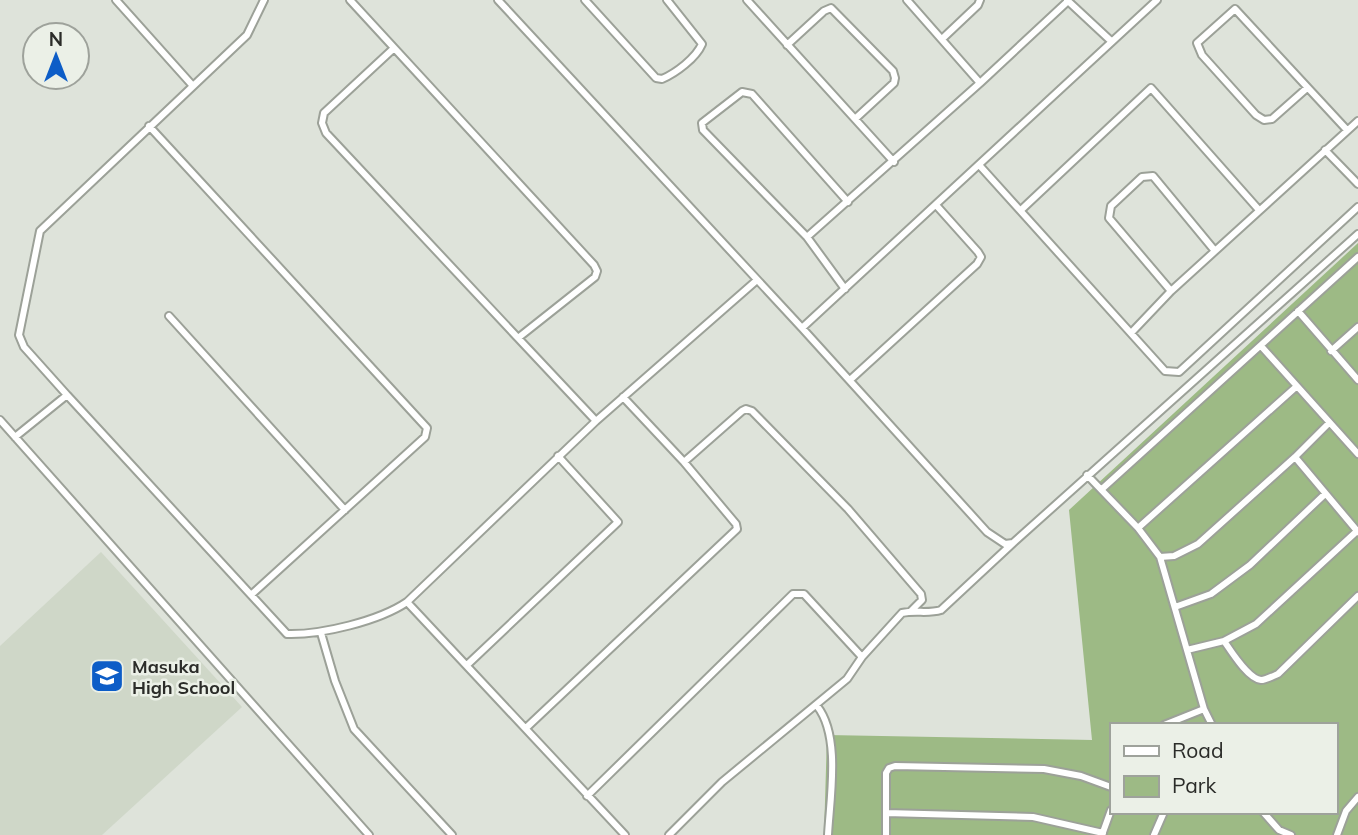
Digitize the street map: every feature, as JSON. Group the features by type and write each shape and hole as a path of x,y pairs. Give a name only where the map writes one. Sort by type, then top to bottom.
{"street":[{"path":"116,0 193,86"},
{"path":"264,0 247,35 40,231 19,335 24,347 287,635 321,633 395,610 407,603 558,456 757,280"},
{"path":"350,0 597,271 595,277 519,338"},
{"path":"498,0 987,532 1005,544 1013,543"},
{"path":"585,0 656,78 662,79 681,67 702,44 667,0"},
{"path":"907,0 980,83"},
{"path":"942,39 980,0"},
{"path":"807,237 894,162 1068,0 1111,41"},
{"path":"802,328 1157,0"},
{"path":"750,1 787,46 894,162"},
{"path":"787,46 824,11 831,8 893,71 894,83 855,119"},
{"path":"1307,88 1272,119 1264,120 1256,115 1202,55 1197,43 1235,9 1347,130"},
{"path":"393,49 324,113 322,123 326,133 596,421"},
{"path":"1021,210 1151,88 1259,210"},
{"path":"845,289 807,237 703,130 702,123 738,94 751,94 848,202"},
{"path":"1132,332 1171,291 1358,121"},
{"path":"149,126 427,428 425,437 251,595"},
{"path":"1325,150 1358,184"},
{"path":"980,166 1132,332 1165,372 1179,372 1358,207"},
{"path":"1171,291 1109,218 1111,206 1142,177 1153,176 1215,251"},
{"path":"850,380 977,264 981,257 936,205"},
{"path":"669,835 722,782 847,679 862,657 902,613 932,613 941,610 1087,475 1358,234"},
{"path":"1102,489 1358,257"},
{"path":"1298,311 1358,380"},
{"path":"169,316 345,510"},
{"path":"1331,351 1358,327"},
{"path":"1261,345 1358,454"},
{"path":"1138,528 1297,386"},
{"path":"15,436 67,395"},
{"path":"526,728 737,529 736,524 684,462 623,397"},
{"path":"684,462 742,411 751,411 848,509 921,594 922,600 911,611"},
{"path":"0,419 369,835"},
{"path":"1160,557 1174,556 1198,544 1329,423"},
{"path":"467,665 618,522 558,456"},
{"path":"1187,650 1224,641 1256,624 1358,532 1295,457"},
{"path":"1087,475 1138,528 1160,557 1204,709 1211,723"},
{"path":"1175,607 1211,594 1221,587 1250,565 1325,494"},
{"path":"587,796 793,594 804,594 862,657"},
{"path":"1224,641 1252,677 1261,680 1270,678 1278,674 1358,596"},
{"path":"407,603 625,835"},
{"path":"321,633 335,681 354,729 452,835"},
{"path":"817,706 825,716 832,738 828,835"},
{"path":"1169,723 1204,709"},
{"path":"886,835 886,773 889,768 895,766 1044,769 1081,776 1110,787"},
{"path":"1338,835 1346,811 1358,797"},
{"path":"886,813 1032,817 1103,834 1110,813"},
{"path":"1154,835 1163,814"},
{"path":"1264,814 1277,832 1291,835"}],"shaded area":[{"name":"Masuka High School","path":"101,552 242,707 102,835 0,835 0,646"}],"green space":[{"path":"1358,243 1358,835 824,835 827,735 1092,740 1069,510"}],"place":[{"name":"Masuka High School","path":"107,676"}]}
